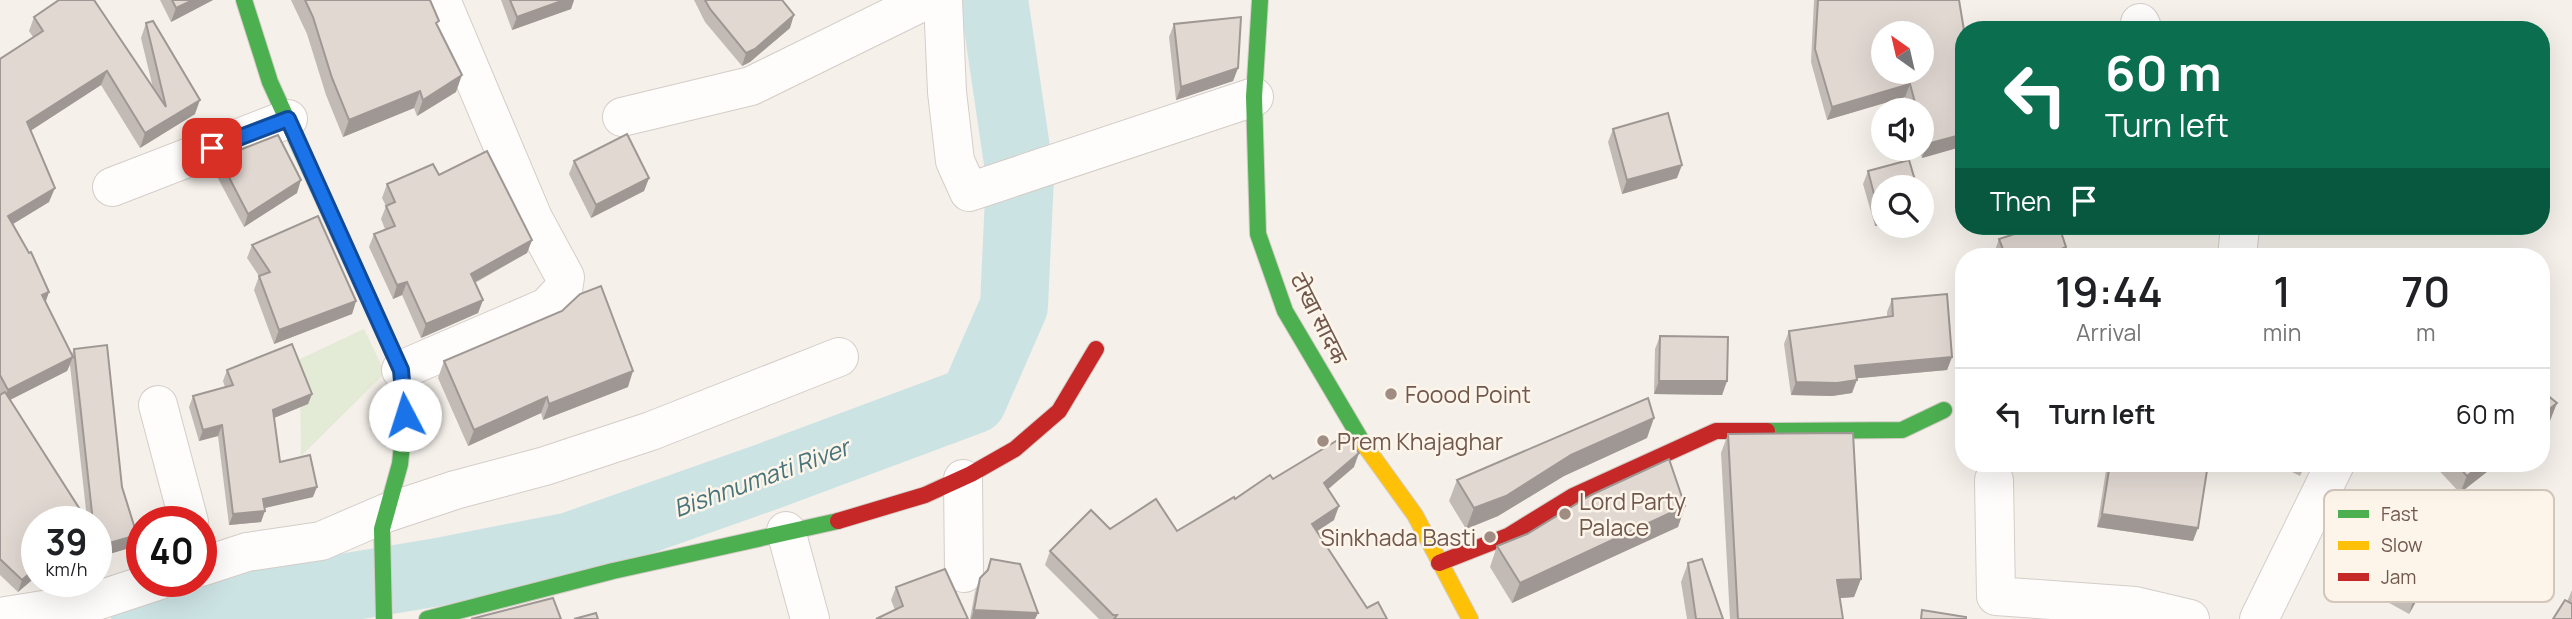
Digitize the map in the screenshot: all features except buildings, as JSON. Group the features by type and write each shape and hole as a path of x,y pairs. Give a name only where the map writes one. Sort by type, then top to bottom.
{"street":[{"path":"244,0 270,82 401,370 405,415 400,464 384,521 384,615"},
{"path":"401,370 547,307 563,290 565,277 533,218 441,0"},
{"path":"622,117 751,86 926,0"},
{"path":"943,0 947,92 956,161 969,192 1254,97"},
{"name":"टोखा सादक","path":"1260,0 1254,97 1258,234 1286,311 1359,437 1415,515 1470,619"},
{"path":"112,187 288,119"},
{"path":"427,619 612,571 786,531 821,526 940,489 979,472 1010,453 1057,415 1096,349"},
{"path":"217,562 247,552 321,541 384,521 455,490 545,466 651,431 839,357"},
{"path":"158,405 185,506"},
{"path":"1439,563 1508,536 1573,496 1716,431 1902,430 1944,410"},
{"path":"2259,619 2332,472"},
{"path":"963,479 964,573"},
{"path":"1994,480 1996,596 2135,606 2190,619"},
{"path":"786,531 810,619"},
{"path":"0,617 93,601 126,591"}],"green space":[{"path":"364,329 385,373 301,456 300,359"}],"waterway":[{"name":"Bishnumati River","path":"145,619 189,604 276,599 571,546 973,400 1014,306 1020,176 994,0"}],"traffic: fast":[{"path":"244,0 270,82 401,370 405,415 400,464 382,529 384,619"},
{"path":"1260,0 1254,97 1258,234 1285,311 1363,443"},
{"path":"1767,431 1902,430 1944,410"},
{"path":"427,619 613,571 838,521"}],"traffic: slow":[{"path":"1363,443 1415,515 1470,619"}],"traffic: jam":[{"path":"838,521 925,495 971,474 1015,449 1059,411 1096,349"},
{"path":"1439,563 1508,536 1573,496 1716,431 1767,431"}],"place":[{"name":"Foood Point","path":"1391,394"},
{"name":"Prem Khajaghar","path":"1323,441"},
{"name":"Lord Party Palace","path":"1565,514"},
{"name":"Sinkhada Basti","path":"1490,537"}],"route":[{"path":"212,148 288,119 401,370 405,415"}]}
